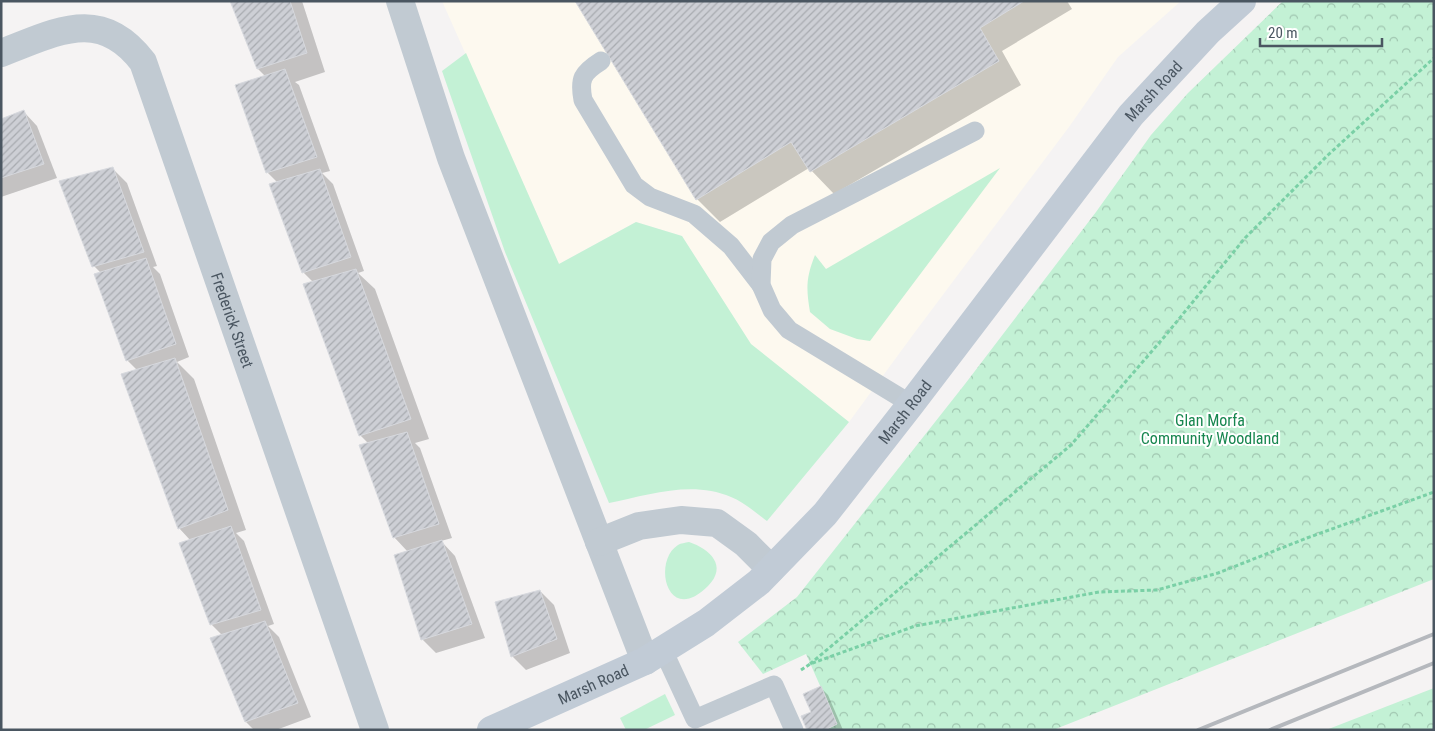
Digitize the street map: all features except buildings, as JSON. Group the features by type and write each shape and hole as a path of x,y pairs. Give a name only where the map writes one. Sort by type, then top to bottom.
{"street":[{"path":"400,1 451,158 599,542 654,655"},
{"name":"Marsh Road","path":"491,730 654,655 706,623 759,582 824,514 911,404 1131,115 1208,32 1242,1"},
{"name":"Frederick Street","path":"1,53 59,32 83,27 103,30 121,38 143,62 375,730"},
{"path":"599,542 638,526 681,520 717,523 746,544 771,569"}],"lane":[{"path":"601,61 588,69 580,84 583,100 634,185 650,197 694,214 732,246 761,285 772,310 789,330 911,404"},
{"path":"761,285 762,259 771,242 792,225 975,131"},
{"path":"654,655 695,720 774,685 794,730"}],"path":[{"path":"1434,58 1328,155 1245,238 1072,445 810,664 915,626 1099,592 1157,590 1218,573 1307,538 1434,492"}],"shaded area":[{"path":"442,1 1181,1 1118,57 1069,127 849,422 751,345 682,236 636,222 559,264"}],"green space":[{"name":"Glan Morfa Community Woodland","path":"1283,1 1434,1 1434,579 1053,730 825,730 837,724 806,654 763,674 738,642 797,597 965,384 1096,212 1151,135 1188,93"},
{"path":"466,53 559,264 636,222 682,236 751,344 849,422 767,521 736,499 716,492 701,490 686,489 654,493 609,503 505,252 442,71"},
{"path":"1000,168 870,341 857,339 830,329 810,312 808,283 815,255 826,269"},
{"path":"689,542 710,554 716,565 716,572 714,579 708,586 694,597 682,599 674,595 668,587 665,576 666,564 670,553 678,545"},
{"path":"1434,688 1434,730 1326,730"},
{"path":"1434,693 1434,730 1332,730"},
{"path":"665,694 675,715 644,730 626,730 620,718"}],"railway":[{"path":"1198,730 1434,634"},
{"path":"1270,730 1434,663"}]}
